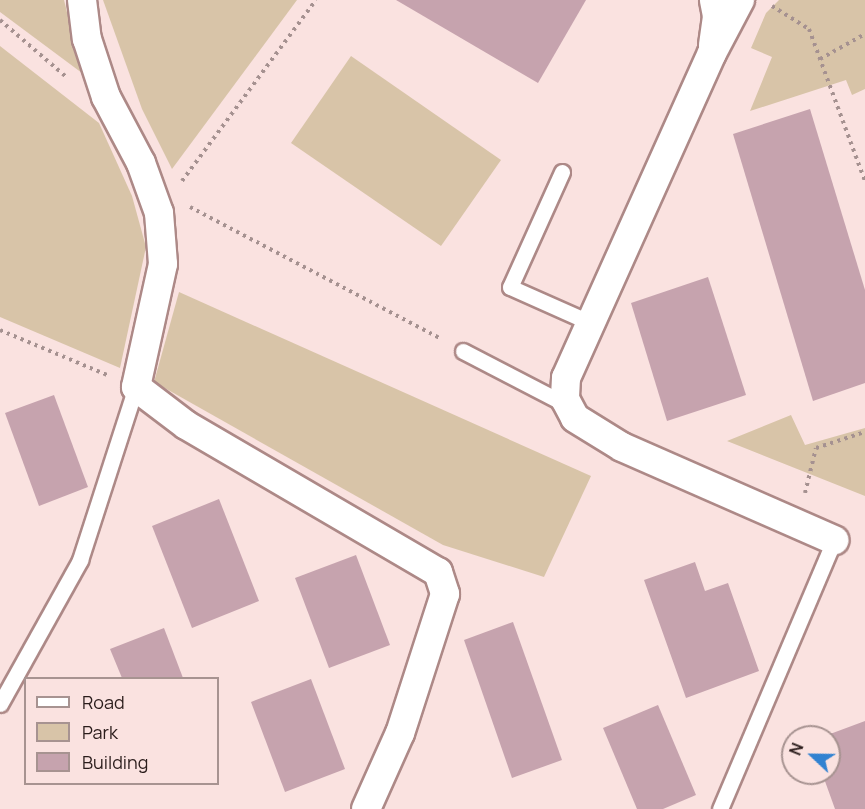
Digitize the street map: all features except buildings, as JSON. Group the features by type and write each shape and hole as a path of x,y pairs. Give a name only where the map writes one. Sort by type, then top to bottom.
{"street":[{"path":"82,0 87,39 106,97 165,205 163,264 136,387 186,425 438,572 445,594 400,734 366,809"},
{"path":"712,53 717,16 714,0"},
{"path":"740,0 712,53 566,378 565,399 575,418 622,447 834,540"}],"lane":[{"path":"562,172 510,287 591,323"},
{"path":"463,351 569,406"},
{"path":"0,704 80,560 136,387"},
{"path":"720,809 834,540"}],"path":[{"path":"316,0 165,205 463,351"},
{"path":"763,0 809,29 865,181"},
{"path":"0,20 70,80"},
{"path":"820,59 865,34"},
{"path":"0,330 136,387"},
{"path":"797,523 816,448 865,432"}],"green space":[{"path":"0,0 64,0 82,73 0,12"},
{"path":"103,0 297,0 172,169 142,109"},
{"path":"779,0 865,0 865,89 852,95 846,80 750,111 772,57 751,48 766,13"},
{"path":"0,46 99,123 132,196 146,247 120,368 0,317"},
{"path":"351,56 501,160 441,246 291,143"},
{"path":"179,292 591,476 544,577 443,545 154,382"},
{"path":"791,415 805,445 865,428 865,496 727,441"}]}
